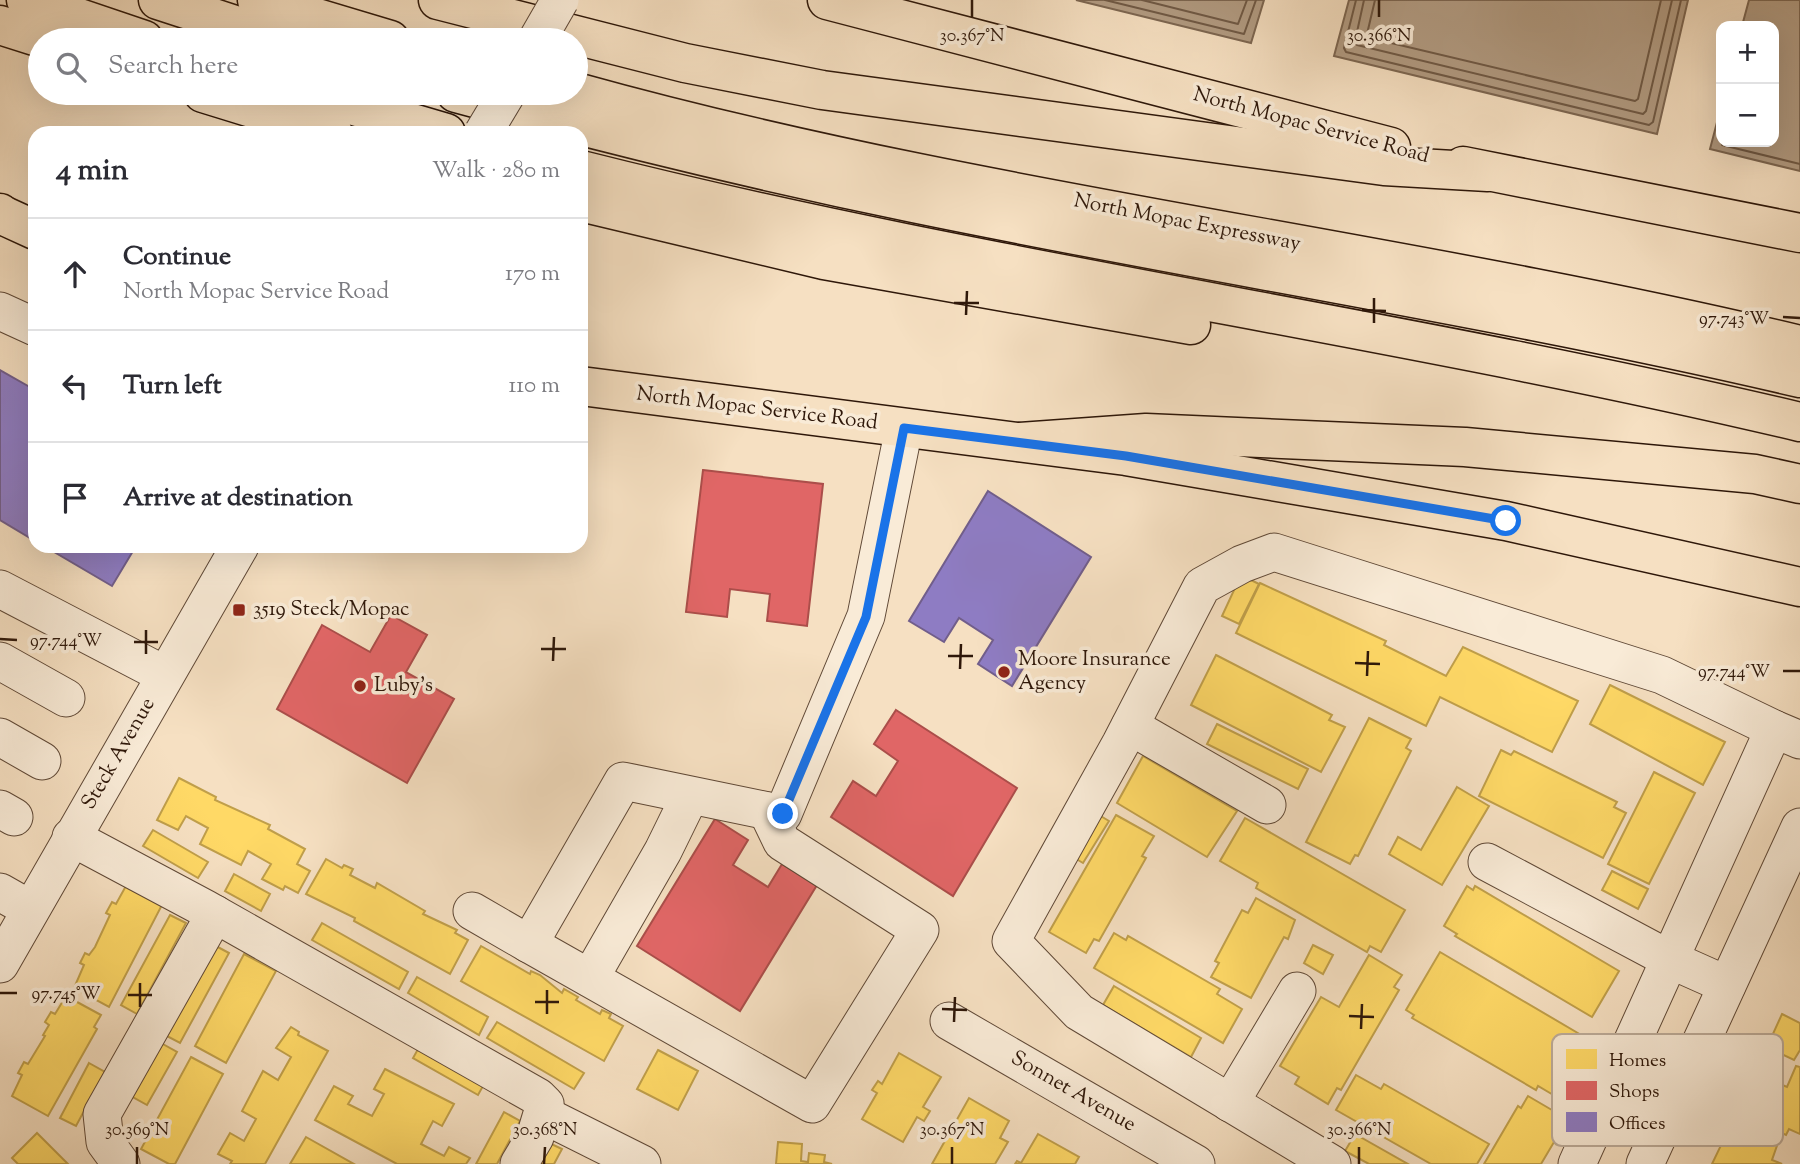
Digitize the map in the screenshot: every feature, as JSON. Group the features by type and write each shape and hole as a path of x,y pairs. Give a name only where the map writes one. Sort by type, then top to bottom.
{"main road":[{"path":"26,0 109,28"},
{"path":"158,0 244,28"},
{"path":"257,0 350,28"},
{"path":"438,0 546,28"},
{"name":"North Mopac Service Road","path":"827,0 1488,173 1800,233"},
{"path":"0,24 28,34"},
{"path":"588,39 685,64 822,89 1384,166 1488,173"},
{"name":"North Mopac Expressway","path":"588,95 849,158 1488,279 1800,345"},
{"path":"242,105 310,126"},
{"path":"351,105 422,126"},
{"path":"502,105 583,126"},
{"path":"588,127 714,160 888,198 1480,309 1800,378"},
{"path":"588,172 704,201 909,246 1473,351 1800,422"},
{"path":"588,204 824,260 1487,378 1672,416 1800,448"},
{"name":"North Mopac Service Road","path":"588,387 1126,456 1506,521 1800,587"},
{"path":"1020,442 1146,433 1465,447 1755,474 1800,484"}],"street":[{"path":"544,28 560,0"},
{"path":"488,126 500,105"},
{"path":"0,311 28,324"},
{"path":"529,944 623,781 783,814 866,617 904,428"},
{"path":"1332,1164 1079,1012 1010,941 1130,726 1202,586 1242,564 1274,552 1662,674 1787,735 1671,960 1637,1034"},
{"name":"Steck Avenue","path":"0,964 15,900 71,837 236,553"},
{"path":"0,589 165,675"},
{"path":"0,662 66,698"},
{"path":"1130,726 1267,805"},
{"path":"0,737 41,761"},
{"path":"590,978 663,851 690,796"},
{"path":"472,911 812,1104 920,930 782,842 767,811"},
{"path":"1705,1034 1800,827"},
{"path":"71,837 215,914 538,1097 545,1104 544,1115 519,1164"},
{"path":"1487,862 1671,960 1727,985"},
{"path":"121,1164 105,1142 102,1115 215,914"},
{"path":"1230,1104 1297,991"},
{"name":"Sonnet Avenue","path":"949,1021 1196,1164"},
{"path":"544,1115 642,1164"},
{"path":"1577,1164 1585,1146"},
{"path":"1645,1164 1653,1146"}],"water":[{"path":"1076,0 1264,0 1251,43"},
{"path":"1349,0 1688,0 1657,134 1334,56"},
{"path":"1749,0 1800,0 1800,171 1710,149 1716,126 1716,147 1779,147 1779,21 1743,21"}],"building: Homes":[{"path":"1241,575 1259,584 1239,624 1222,616"},
{"path":"1260,583 1386,641 1384,645 1446,676 1463,647 1578,701 1552,752 1440,697 1426,726 1236,633"},
{"path":"1216,655 1332,715 1329,720 1345,727 1321,772 1191,705"},
{"path":"1610,685 1725,742 1703,785 1590,724"},
{"path":"1369,718 1411,739 1406,748 1411,751 1358,856 1355,855 1350,864 1306,842"},
{"path":"1217,724 1308,769 1298,789 1207,744"},
{"path":"1501,750 1511,755 1514,751 1617,802 1614,807 1626,813 1603,858 1479,796"},
{"path":"1143,756 1237,811 1207,857 1117,803"},
{"path":"1654,772 1695,793 1649,884 1608,864"},
{"path":"179,778 216,797 215,800 270,825 268,829 305,849 297,864 310,871 298,893 285,886 283,890 262,879 271,864 248,851 241,865 200,844 208,828 186,816 178,830 157,820"},
{"path":"1457,787 1489,806 1442,885 1389,854 1398,837 1421,850"},
{"path":"1094,812 1109,821 1083,863 1068,854"},
{"path":"1116,815 1154,836 1142,856 1146,858 1099,941 1094,939 1086,953 1049,932"},
{"path":"1245,818 1405,910 1381,952 1370,946 1367,952 1256,888 1258,883 1220,861"},
{"path":"153,830 208,862 198,878 143,846"},
{"path":"326,859 342,868 344,865 353,869 350,875 375,888 377,883 425,911 423,914 457,930 455,933 468,940 450,974 354,921 355,918 306,894"},
{"path":"1612,871 1648,889 1638,909 1602,890"},
{"path":"234,874 270,894 261,911 225,891"},
{"path":"127,884 163,903 109,1007 74,988 84,965 80,963 85,953 89,955 95,947 110,915 106,913 112,902 116,904"},
{"path":"1467,886 1473,890 1475,886 1619,971 1592,1017 1455,936 1457,934 1444,926"},
{"path":"1256,898 1295,920 1288,939 1284,937 1251,998 1211,977 1219,963 1215,961 1242,910 1248,913"},
{"path":"170,915 186,923 137,1014 121,1005"},
{"path":"322,923 408,972 399,989 312,940"},
{"path":"1114,933 1126,940 1128,936 1220,989 1217,994 1242,1009 1223,1043 1094,968"},
{"path":"214,945 229,953 180,1043 165,1035"},
{"path":"1313,945 1333,955 1323,974 1304,963"},
{"path":"481,946 530,974 531,971 540,975 562,993 564,989 578,997 576,1000 600,1014 602,1010 611,1014 609,1018 623,1026 604,1061 461,981"},
{"path":"1440,952 1579,1034 1552,1034 1552,1094 1538,1086 1536,1090 1412,1018 1414,1015 1406,1010"},
{"path":"244,954 276,971 226,1063 195,1046"},
{"path":"1369,955 1402,975 1394,987 1399,990 1341,1090 1337,1088 1328,1104 1295,1084 1299,1077 1280,1066 1321,997 1339,1007"},
{"path":"417,977 488,1017 479,1035 408,993"},
{"path":"1114,986 1201,1038 1191,1057 1103,1005"},
{"path":"66,996 101,1015 94,1027 97,1029 48,1116 12,1096 22,1075 18,1073 24,1062 28,1064 45,1036 43,1035 49,1025 45,1022 51,1012 55,1014"},
{"path":"1782,1014 1800,1023 1800,1050 1794,1060 1783,1055 1783,1034 1773,1034"},
{"path":"497,1022 584,1073 574,1089 487,1038"},
{"path":"291,1027 299,1032 298,1035 328,1051 265,1164 230,1164 232,1161 218,1154 230,1133 244,1141 256,1119 242,1111 263,1071 278,1080 291,1057 276,1048"},
{"path":"422,1042 487,1079 478,1095 413,1058"},
{"path":"161,1043 177,1052 147,1105 131,1096"},
{"path":"658,1050 698,1071 678,1110 637,1089"},
{"path":"899,1053 941,1077 923,1107 930,1111 924,1121 917,1117 903,1142 862,1119 877,1093 872,1090 878,1081 882,1084"},
{"path":"191,1057 223,1074 175,1164 169,1164 141,1149"},
{"path":"89,1063 105,1072 76,1126 60,1118"},
{"path":"1796,1066 1800,1067 1800,1134 1789,1129 1786,1135 1783,1134 1783,1085 1787,1087"},
{"path":"385,1069 454,1104 442,1126 433,1121 421,1144 444,1156 449,1147 470,1158 466,1164 397,1164 315,1120 334,1086 353,1096 348,1104 372,1116 384,1094 374,1089"},
{"path":"1356,1075 1381,1089 1384,1084 1489,1144 1477,1164 1431,1164 1336,1110"},
{"path":"1528,1096 1552,1110 1552,1145 1541,1164 1484,1164 1518,1106 1521,1108"},
{"path":"969,1098 1009,1121 1000,1138 1008,1142 995,1164 932,1164"},
{"path":"504,1112 520,1121 497,1164 476,1164"},
{"path":"37,1133 68,1164 18,1164 12,1158"},
{"path":"1038,1134 1079,1157 1075,1164 1015,1164 1017,1161 1021,1163"},
{"path":"1355,1134 1408,1164 1369,1164 1345,1151"},
{"path":"306,1137 354,1164 290,1164"},
{"path":"545,1141 562,1149 554,1164 533,1164"},
{"path":"778,1142 802,1144 801,1161 808,1162 809,1153 825,1155 824,1162 832,1164 776,1164"},
{"path":"1721,1146 1777,1146 1772,1160 1782,1164 1712,1164"}],"building: Shops":[{"path":"703,470 823,484 807,626 767,621 770,594 730,589 727,617 686,612"},
{"name":"Luby's","path":"391,615 427,635 406,672 454,699 407,783 277,709 322,625 370,652"},
{"path":"896,710 1017,788 953,896 831,817 853,781 876,796 898,761 874,744"},
{"path":"715,819 748,840 733,865 768,887 782,864 817,885 740,1011 637,946"}],"building: Offices":[{"path":"0,370 28,386 28,537 0,520"},
{"path":"988,491 1091,557 1012,686 978,664 993,640 959,618 944,642 909,621"},
{"path":"56,553 132,553 112,586"}],"place":[{"name":"3519 Steck/Mopac","path":"239,610"},
{"name":"Moore Insurance Agency","path":"1004,672"},
{"name":"Luby's","path":"360,686"}],"route":[{"path":"783,814 866,617 904,428 1126,456 1506,521"}]}
